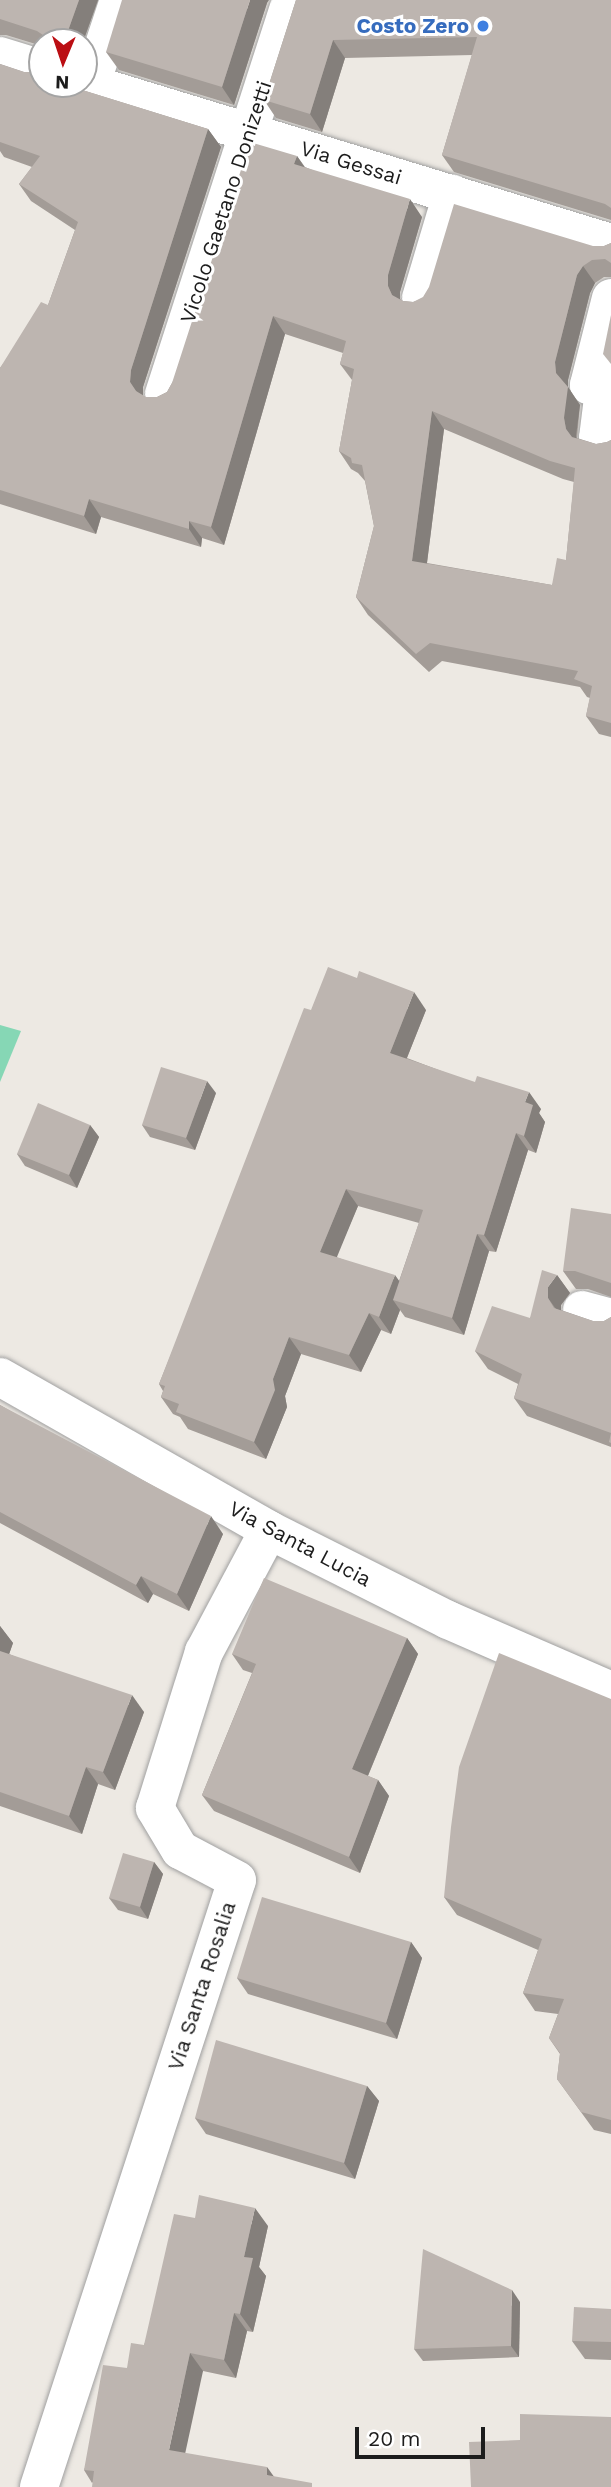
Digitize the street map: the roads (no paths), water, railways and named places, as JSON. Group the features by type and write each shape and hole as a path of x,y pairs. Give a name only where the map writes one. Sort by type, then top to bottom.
{"street":[{"name":"Via Gessai","path":"98,54 119,0"},
{"name":"Vicolo Gaetano Donizetti","path":"164,394 288,10"},
{"path":"0,56 28,65"},
{"name":"Via Gessai","path":"98,86 611,243"},
{"path":"421,298 452,194"},
{"path":"611,298 589,385 604,390 598,438 611,440"},
{"name":"Via Santa Lucia","path":"0,1377 269,1531 448,1620 611,1691"},
{"name":"Via Santa Rosalia","path":"40,2487 237,1880 180,1850 155,1808 204,1652 269,1531"}],"place":[{"name":"Costo Zero","path":"483,26"}]}
